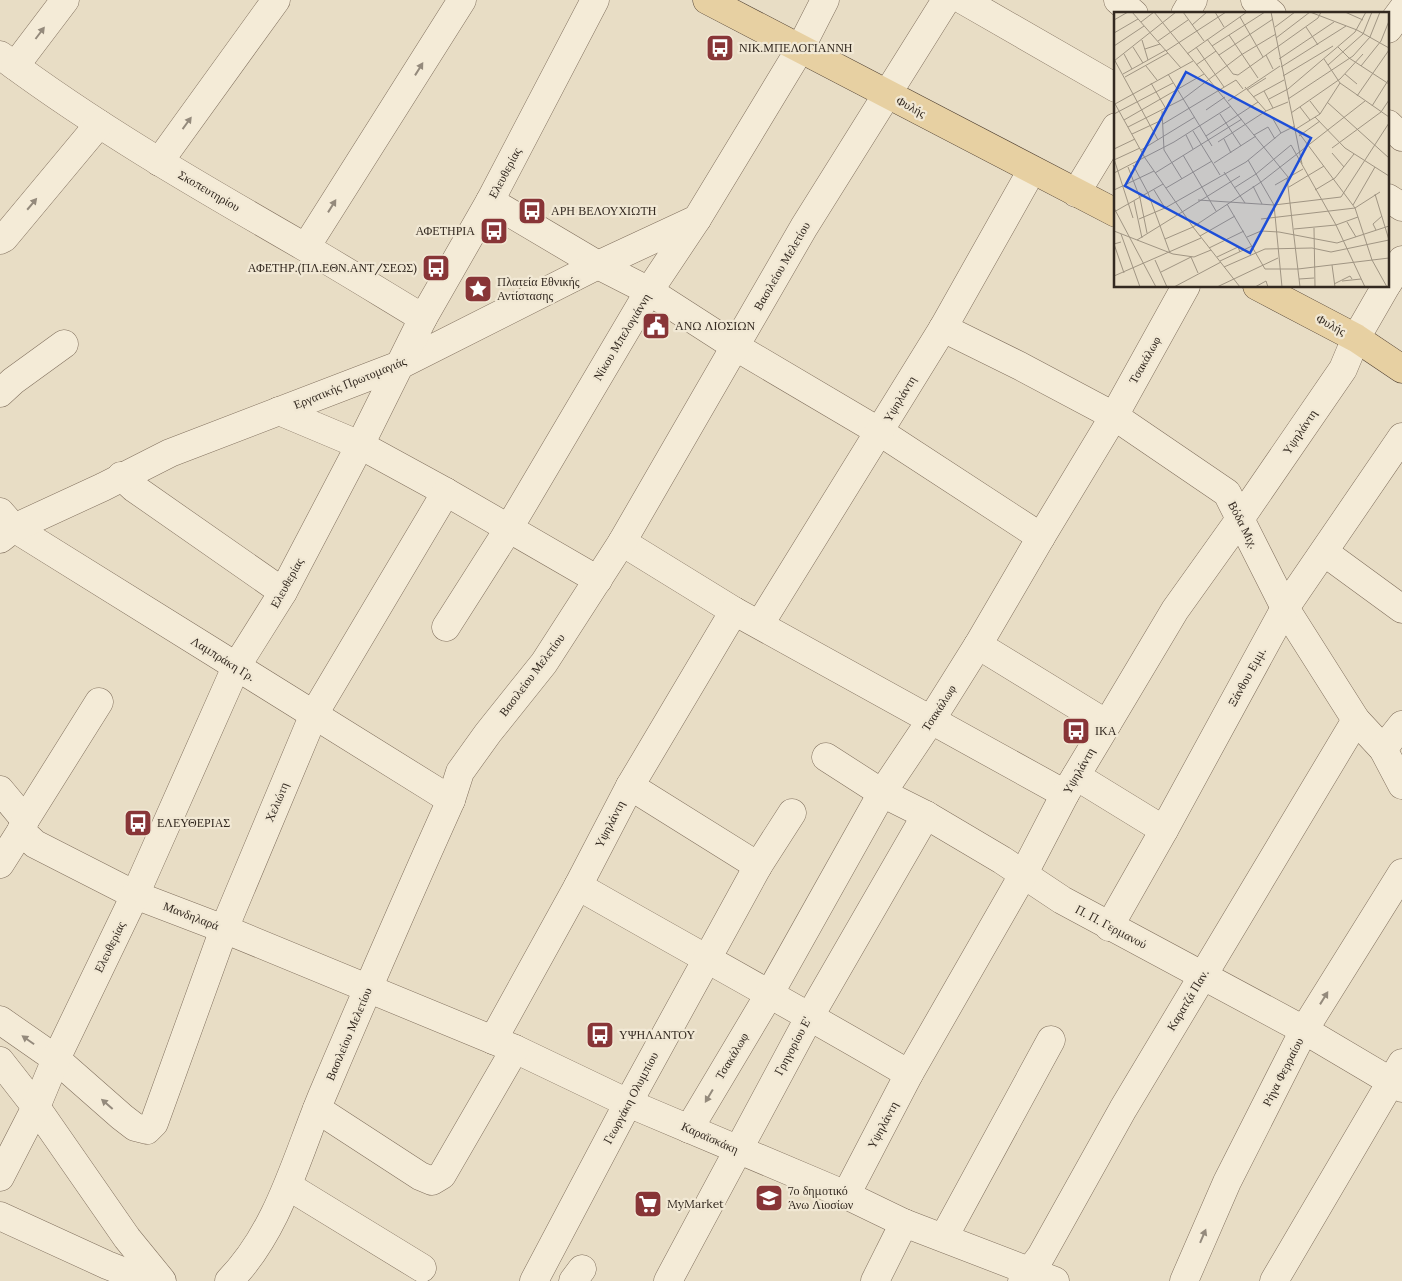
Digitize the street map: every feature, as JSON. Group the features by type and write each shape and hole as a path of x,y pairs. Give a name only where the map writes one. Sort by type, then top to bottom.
{"main road":[{"name":"Φυλής","path":"706,0 1114,212"},
{"name":"Φυλής","path":"1261,288 1356,338 1402,368"}],"street":[{"path":"7,61 65,0"},
{"path":"159,162 276,0"},
{"path":"306,247 462,0"},
{"name":"Ελευθερίας","path":"0,1177 36,1107 56,1059 135,895 236,667 284,592 402,364 423,318 490,201 595,0"},
{"name":"Νίκου Μπελογιάννη","path":"446,627 509,528 649,291 697,219 800,48 825,0"},
{"name":"Βασιλείου Μελετίου","path":"229,1281 239,1271 264,1233 288,1186 317,1109 450,800 460,772 488,733 544,663 622,542 804,228 946,0"},
{"path":"963,0 1114,87"},
{"path":"1118,0 1132,12"},
{"path":"1186,12 1193,0"},
{"path":"1255,0 1270,12"},
{"path":"1390,26 1402,10"},
{"name":"Σκοπευτηρίου","path":"7,61 99,124 159,162 306,247 423,318"},
{"path":"0,240 4,238 99,124"},
{"path":"1390,126 1402,137"},
{"path":"1076,193 1114,130"},
{"name":"Υψηλάντη","path":"760,624 943,328 1032,170"},
{"path":"1390,199 1402,207"},
{"path":"490,201 598,264 649,291 736,348 880,432 1041,537"},
{"name":"Εργατικής Πρωτομαγιάς","path":"5,526 103,487 121,476 170,453 402,364 598,264 697,219"},
{"name":"Υψηλάντη","path":"1390,280 1402,260"},
{"name":"Τσακάλωφ","path":"689,1129 770,994 882,793 978,645 1114,416 1185,288"},
{"name":"Υψηλάντη","path":"846,1195 909,1074 1023,875 1070,785 1106,724 1175,610 1240,520 1343,369 1356,338 1385,288"},
{"name":"Βόδα Μιχ.","path":"943,328 1114,416 1227,493 1285,608 1356,720 1383,749 1402,785"},
{"path":"0,393 13,380 64,344"},
{"path":"279,411 360,445 446,492 598,580"},
{"name":"Ξάνθου Εμμ.","path":"1109,927 1285,608 1402,437"},
{"path":"121,476 134,488 284,592"},
{"name":"Χελιώτη","path":"56,1059 135,1127 147,1130 154,1124 224,929 314,714 446,492"},
{"name":"Λαμπράκη Γρ.","path":"5,526 314,714 450,800"},
{"path":"622,542 734,611 931,720 1164,830"},
{"path":"1324,552 1402,610"},
{"name":"Υψηλάντη","path":"317,1109 420,1176 432,1181 442,1176 578,886 630,786 734,611"},
{"path":"978,645 1106,724"},
{"path":"0,864 99,702"},
{"name":"Καρατζά Παν.","path":"1025,1276 1041,1256 1202,975 1356,720"},
{"path":"1383,749 1402,725"},
{"name":"Π. Π. Γερμανού","path":"826,757 882,793 926,815 1002,860 1062,900 1109,927 1304,1030 1398,1077"},
{"path":"630,786 758,866"},
{"name":"Μανδηλαρά","path":"0,790 35,844 135,895 368,988"},
{"name":"Γεωργάκη Ολυμπίου","path":"534,1281 628,1102 758,866 792,813"},
{"name":"Γρηγορίου Ε'","path":"668,1281 810,1016 926,815"},
{"name":"Ρήγα Φερραίου","path":"1184,1281 1226,1182 1304,1030 1402,873"},
{"path":"578,886 810,1016 909,1074"},
{"name":"Καραϊσκάκη","path":"368,988 504,1045 689,1129 846,1195 904,1223 944,1237 1025,1276 1054,1281"},
{"path":"0,1020 56,1059"},
{"path":"944,1237 1051,1040"},
{"path":"0,1061 36,1107 127,1238 162,1281"},
{"path":"1274,1281 1398,1077"},
{"path":"288,1186 422,1268"},
{"path":"0,1216 103,1273 147,1281"},
{"path":"875,1281 904,1223"},
{"path":"103,1273 127,1238"}],"place":[{"name":"ΝΙΚ.ΜΠΕΛΟΓΙΑΝΝΗ","path":"720,48"},
{"name":"ΑΡΗ ΒΕΛΟΥΧΙΩΤΗ","path":"532,211"},
{"name":"ΑΦΕΤΗΡΙΑ","path":"494,231"},
{"name":"ΑΦΕΤΗΡ.(ΠΛ.ΕΘΝ.ΑΝΤ/ΣΕΩΣ)","path":"436,268"},
{"name":"Πλατεία Εθνικής Αντίστασης","path":"478,289"},
{"name":"ΑΝΩ ΛΙΟΣΙΩΝ","path":"656,326"},
{"name":"ΙΚΑ","path":"1076,731"},
{"name":"ΕΛΕΥΘΕΡΙΑΣ","path":"138,823"},
{"name":"ΥΨΗΛΑΝΤΟΥ","path":"600,1035"},
{"name":"7ο δημοτικό Άνω Λιοσίων","path":"769,1198"},
{"name":"MyMarket","path":"648,1204"}]}
